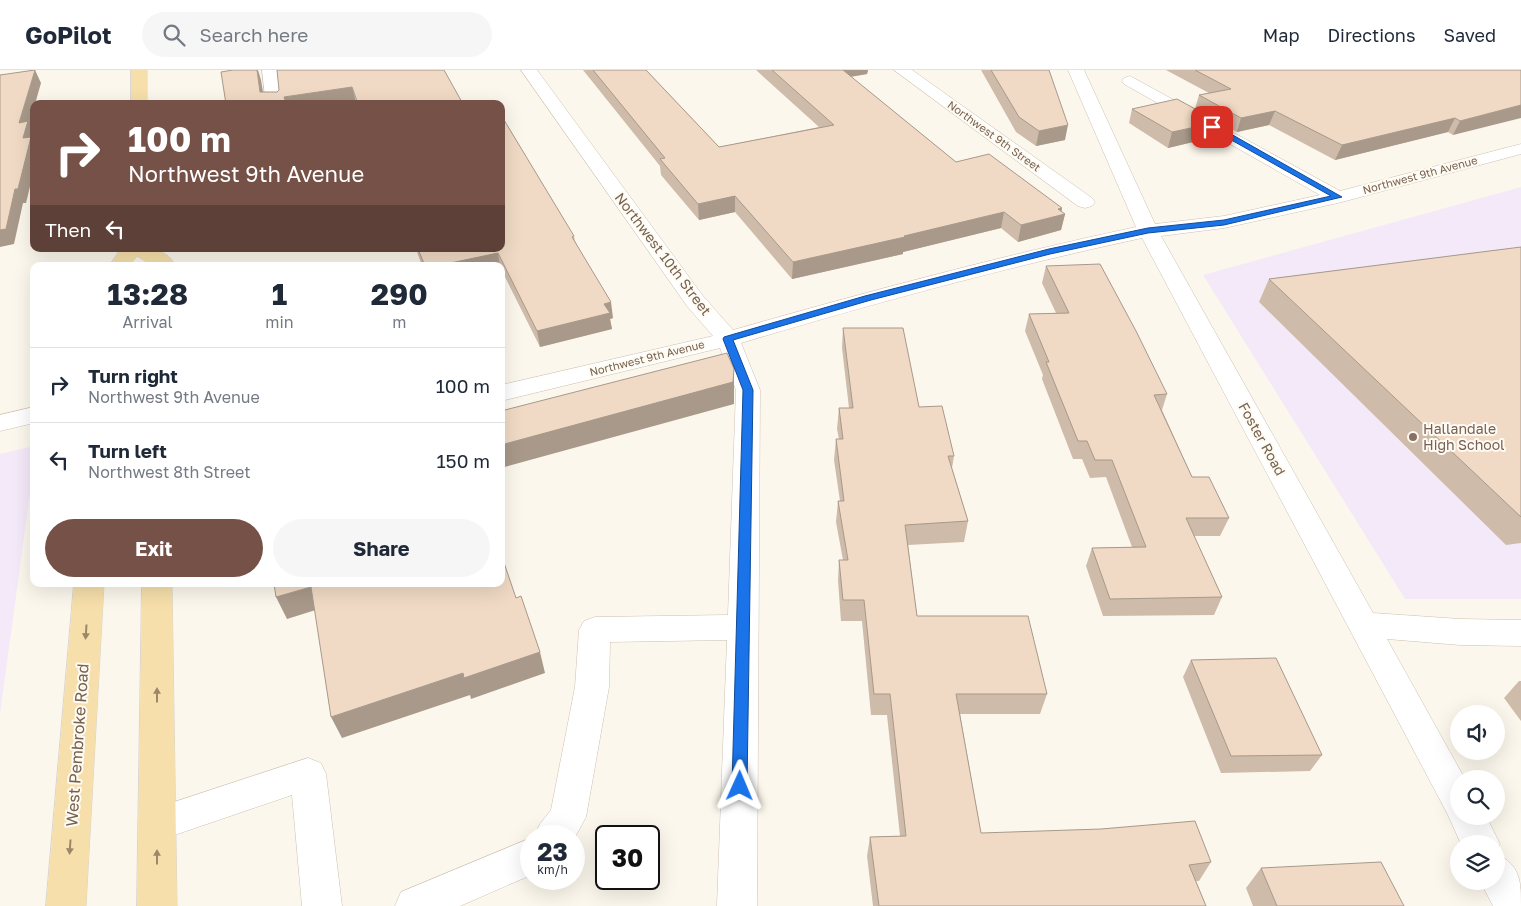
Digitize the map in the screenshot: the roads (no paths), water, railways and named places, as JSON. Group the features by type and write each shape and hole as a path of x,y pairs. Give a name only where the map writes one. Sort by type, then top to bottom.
{"main road":[{"path":"139,70 139,100"},
{"path":"122,262 130,252"},
{"path":"145,252 161,262"},
{"name":"West Pembroke Road","path":"66,906 89,587"},
{"path":"157,587 157,906"}],"street":[{"path":"270,70 274,100"},
{"name":"Northwest 10th Street","path":"529,70 695,301 728,339 748,390 737,906"},
{"name":"Northwest 9th Street","path":"902,70 1085,202"},
{"name":"Foster Road","path":"1076,70 1148,231 1450,785"},
{"path":"1130,80 1338,197"},
{"name":"Northwest 9th Avenue","path":"505,393 728,339 868,298 1030,256 1148,231 1224,222 1338,197 1521,148"},
{"path":"0,423 30,416"},
{"path":"1364,625 1460,632 1521,633"},
{"path":"562,825 568,817 592,687 595,630 743,627"},
{"path":"157,824 308,774 322,906"},
{"path":"415,906 520,861"},
{"path":"1505,890 1514,906"}],"place":[{"name":"Hallandale High School","path":"1413,437"}]}
